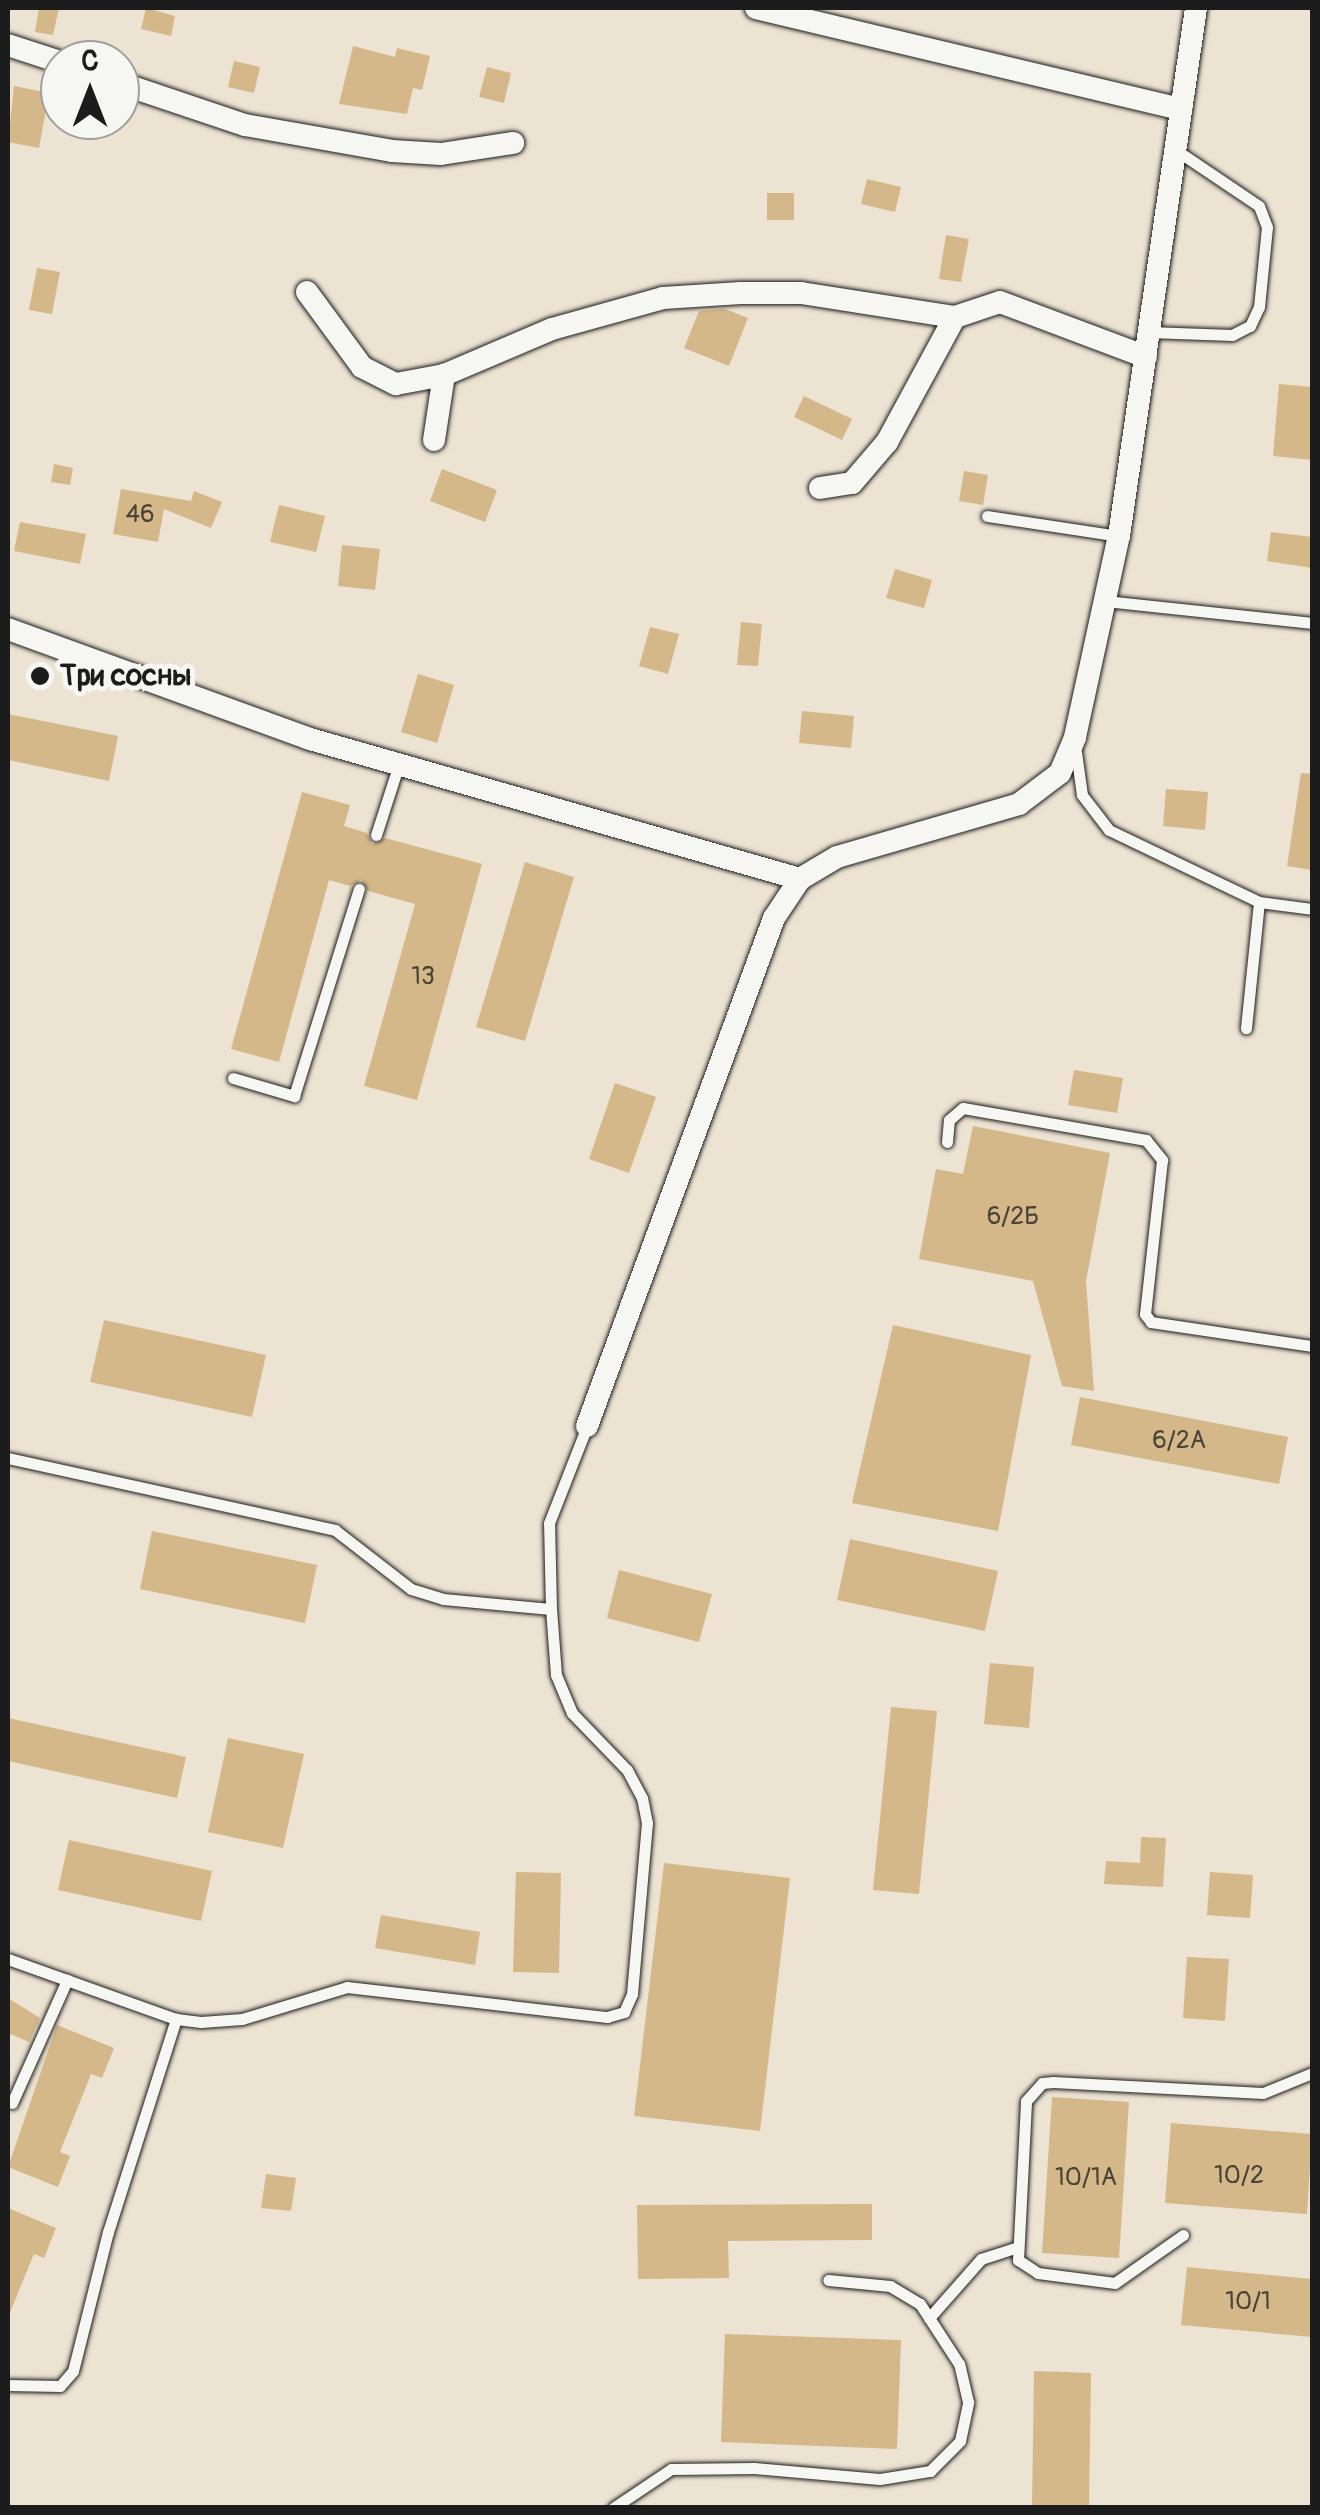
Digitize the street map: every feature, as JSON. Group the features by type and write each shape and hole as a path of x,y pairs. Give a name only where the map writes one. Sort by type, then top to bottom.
{"street":[{"path":"756,8 1182,109"},
{"path":"588,1426 774,918 800,878 838,856 1018,804 1060,773 1075,738 1120,536 1196,8"},
{"path":"8,45 40,55"},
{"path":"140,89 245,125 392,151 442,154 514,143"},
{"path":"307,292 362,367 396,384 444,375 552,330 663,298 801,292 955,317 1000,302 1146,357"},
{"path":"820,488 852,483 886,442 955,317"},
{"path":"434,440 444,375"},
{"path":"8,629 310,739 800,878"}],"lane":[{"path":"1150,332 1232,334 1250,326 1258,307 1267,227 1258,206 1176,150"},
{"path":"987,516 1120,536"},
{"path":"1106,602 1312,623"},
{"path":"1075,738 1082,795 1108,830 1259,902 1312,908"},
{"path":"376,836 398,764"},
{"path":"233,1078 294,1096 359,889"},
{"path":"1246,1028 1259,902"},
{"path":"946,1142 949,1120 963,1108 1146,1140 1162,1160 1142,1300 1151,1322 1312,1346"},
{"path":"8,1959 176,2020 242,2020 347,1987 607,2017 624,2012 632,1994 644,1811 627,1770 572,1713 556,1675 549,1523 588,1426"},
{"path":"8,1458 335,1530 410,1589 443,1599 552,1609"},
{"path":"12,2103 67,1980"},
{"path":"8,2385 60,2386 73,2370 108,2232 176,2020"},
{"path":"1183,2235 1115,2283 1038,2273 1018,2260 1015,2248 1026,2100 1042,2083 1263,2093 1312,2073"},
{"path":"929,2318 981,2259 1015,2248"},
{"path":"614,2508 671,2469 880,2479 930,2470 960,2441 968,2402 959,2364 929,2318 890,2286 828,2280"}],"building":[{"path":"39,8 59,8 53,35 35,32"},
{"path":"146,8 175,16 171,36 141,29"},
{"path":"353,46 395,57 397,48 430,56 422,90 413,88 407,114 339,104"},
{"path":"234,61 260,67 254,93 228,87"},
{"path":"487,67 511,73 504,103 479,97"},
{"path":"14,86 40,91 39,148 8,142"},
{"path":"867,179 901,187 895,212 861,204"},
{"path":"767,193 794,193 794,220 767,220"},
{"path":"946,235 969,239 961,282 939,279"},
{"path":"37,268 60,272 52,314 29,310"},
{"path":"725,309 748,318 729,366 684,348 699,311"},
{"path":"1279,384 1312,387 1312,460 1273,456"},
{"path":"804,396 852,419 842,440 794,417"},
{"path":"54,464 73,468 70,485 51,482"},
{"path":"442,469 497,490 485,522 430,501"},
{"path":"964,471 988,475 983,505 959,501"},
{"path":"121,489 191,501 194,491 222,502 211,528 164,509 158,542 113,534"},
{"path":"279,505 325,516 316,552 270,542"},
{"path":"20,522 86,534 80,564 14,551"},
{"path":"1271,532 1312,537 1312,568 1267,561"},
{"path":"342,545 380,549 375,590 338,586"},
{"path":"895,569 932,580 924,608 886,598"},
{"path":"741,622 762,624 758,666 737,665"},
{"path":"650,627 679,634 668,674 639,666"},
{"path":"418,674 454,685 437,743 401,732"},
{"path":"802,711 854,716 851,748 799,743"},
{"path":"8,714 118,736 109,781 8,760"},
{"path":"1301,773 1312,774 1312,870 1287,866"},
{"path":"1166,789 1208,792 1205,830 1163,826"},
{"path":"302,792 350,805 344,826 367,833 372,844 385,838 482,864 417,1100 364,1086 415,904 368,891 361,880 350,886 329,880 279,1062 231,1049"},
{"path":"525,862 574,877 525,1041 476,1027"},
{"path":"1074,1070 1123,1078 1117,1113 1068,1105"},
{"path":"615,1083 656,1097 629,1173 589,1159"},
{"path":"973,1126 1110,1153 1086,1281 1094,1391 1062,1386 1033,1281 919,1259 936,1169 963,1174"},
{"path":"104,1320 266,1355 252,1417 90,1382"},
{"path":"893,1325 1031,1355 998,1531 852,1503"},
{"path":"1080,1397 1288,1437 1279,1484 1071,1445"},
{"path":"152,1531 317,1565 305,1623 140,1589"},
{"path":"850,1539 998,1571 985,1631 837,1600"},
{"path":"619,1570 712,1594 699,1642 607,1618"},
{"path":"990,1663 1034,1667 1029,1728 984,1724"},
{"path":"891,1707 937,1711 919,1894 873,1890"},
{"path":"8,1718 186,1757 177,1798 8,1761"},
{"path":"228,1738 304,1754 283,1848 208,1832"},
{"path":"1141,1837 1166,1838 1163,1887 1104,1884 1106,1861 1140,1863"},
{"path":"69,1840 212,1871 201,1921 58,1890"},
{"path":"664,1863 790,1878 760,2131 634,2116"},
{"path":"516,1872 561,1873 559,1973 513,1972"},
{"path":"1210,1872 1253,1875 1250,1918 1207,1915"},
{"path":"381,1915 480,1932 475,1965 375,1948"},
{"path":"1187,1957 1229,1959 1225,2021 1183,2018"},
{"path":"8,1998 40,2018 29,2042 8,2033"},
{"path":"57,2025 114,2048 102,2078 91,2074 60,2152 70,2156 58,2187 8,2167"},
{"path":"1052,2097 1129,2102 1119,2258 1042,2253"},
{"path":"1171,2123 1312,2134 1307,2214 1165,2203"},
{"path":"266,2174 296,2178 291,2211 261,2208"},
{"path":"872,2204 872,2240 728,2241 729,2278 638,2279 637,2205"},
{"path":"8,2208 56,2228 44,2258 34,2254 8,2317"},
{"path":"1187,2267 1312,2279 1312,2337 1181,2325"},
{"path":"725,2334 901,2340 897,2449 721,2442"},
{"path":"1034,2371 1091,2373 1089,2508 1032,2508"}],"place":[{"name":"Три сосны","path":"40,676"}]}
